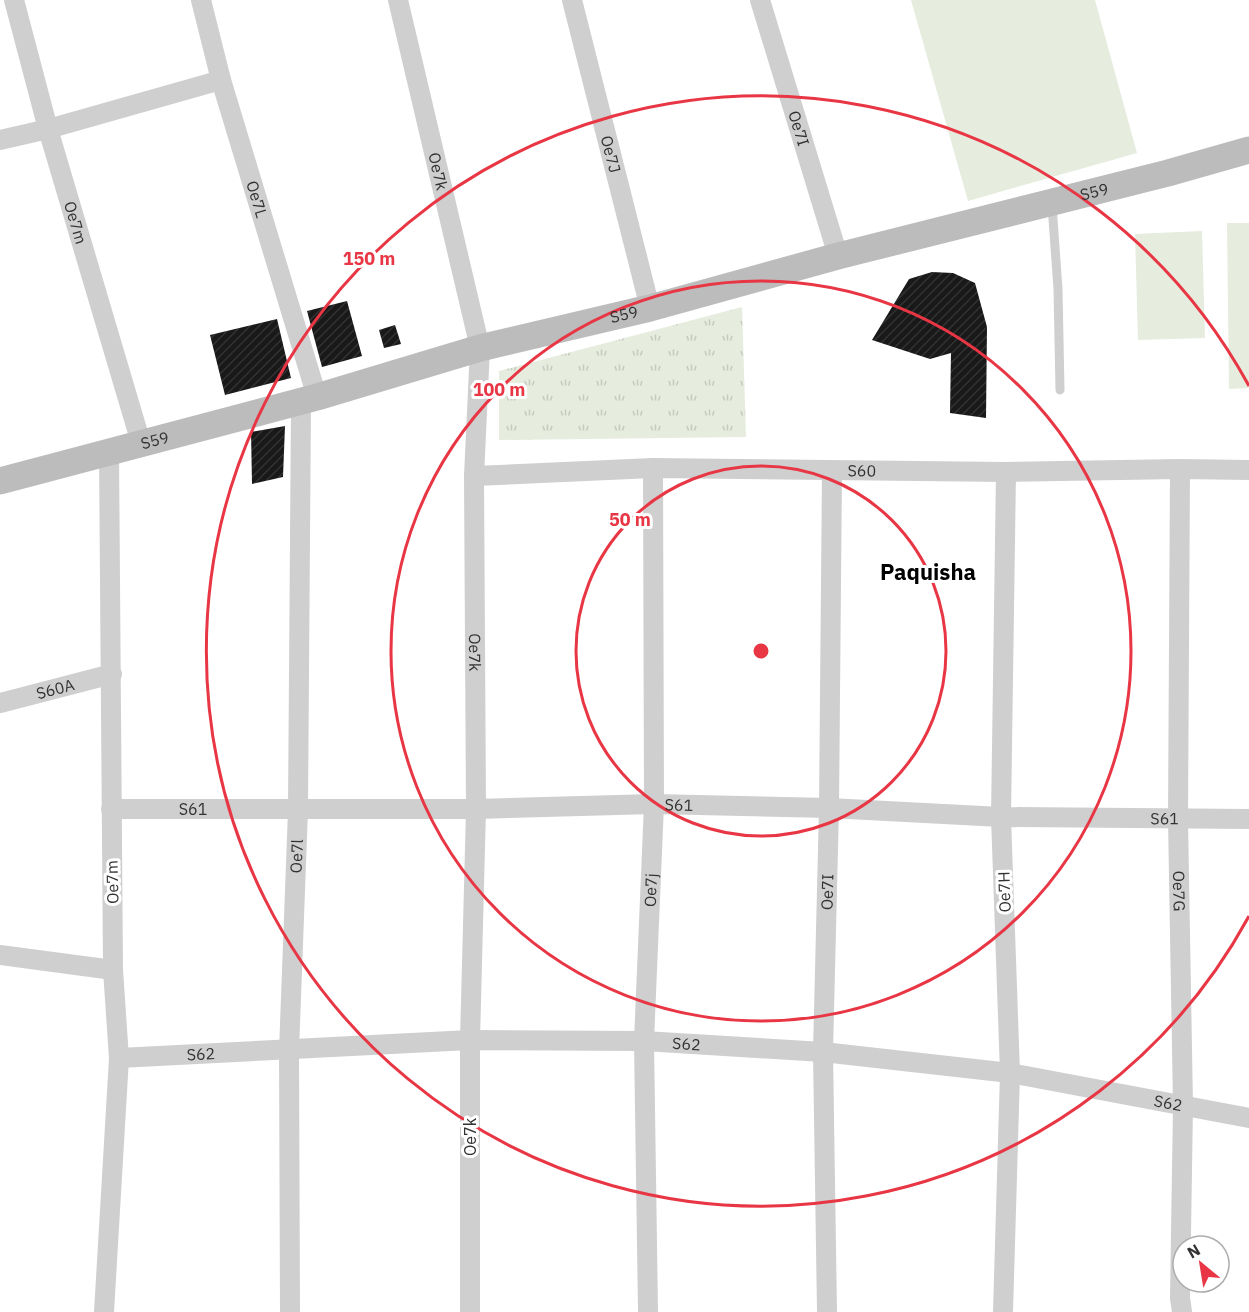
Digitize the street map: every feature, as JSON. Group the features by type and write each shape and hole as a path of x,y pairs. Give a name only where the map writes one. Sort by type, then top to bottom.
{"street":[{"name":"Oe7m","path":"14,0 48,129 141,443"},
{"name":"Oe7L","path":"201,0 309,399"},
{"name":"Oe7k","path":"398,0 480,348 474,476 476,809 470,1040 470,1312"},
{"name":"Oe7J","path":"572,0 650,308"},
{"name":"Oe7I","path":"760,0 838,256"},
{"path":"0,140 48,129 221,80"},
{"name":"S59","path":"0,481 309,399 480,348 650,308 838,256 1168,174 1249,150"},
{"name":"Oe7l","path":"291,1312 290,1051 309,399"},
{"name":"Oe7m","path":"104,1312 119,1058 113,970 109,452"},
{"name":"S60","path":"474,476 653,468 1006,472 1249,470"},
{"name":"Oe7j","path":"648,1312 644,1041 654,804 653,468"},
{"name":"Oe7G","path":"1179,469 1178,819 1184,1106 1180,1299 1182,1312"},
{"name":"Oe7I","path":"827,1312 823,1052 829,808 831,471"},
{"name":"Oe7H","path":"1003,1312 1010,1072 1001,817 1006,472"},
{"name":"S60A","path":"0,703 112,674"},
{"name":"S61","path":"111,809 476,809 654,804 829,808 1001,817 1249,819"},
{"path":"0,955 113,970"},
{"name":"S62","path":"119,1058 470,1040 644,1041 823,1052 1010,1072 1249,1118"}],"lane":[{"path":"1052,202 1058,289 1060,390"}],"green space":[{"path":"911,0 1095,0 1137,153 968,201"},
{"path":"1227,223 1249,223 1249,388 1229,389"},
{"path":"1202,231 1205,338 1138,340 1135,234"},
{"path":"742,307 746,437 499,440 499,371"}],"building":[{"path":"932,272 953,273 975,283 987,327 986,418 950,413 951,353 930,359 872,340 909,279"},
{"path":"347,301 362,356 322,367 307,311"},
{"path":"277,319 291,378 225,395 210,335"},
{"path":"395,325 401,344 384,348 379,330"},
{"path":"285,426 283,477 252,484 251,432"}],"district":[{"name":"Paquisha","path":"928,572"}]}
